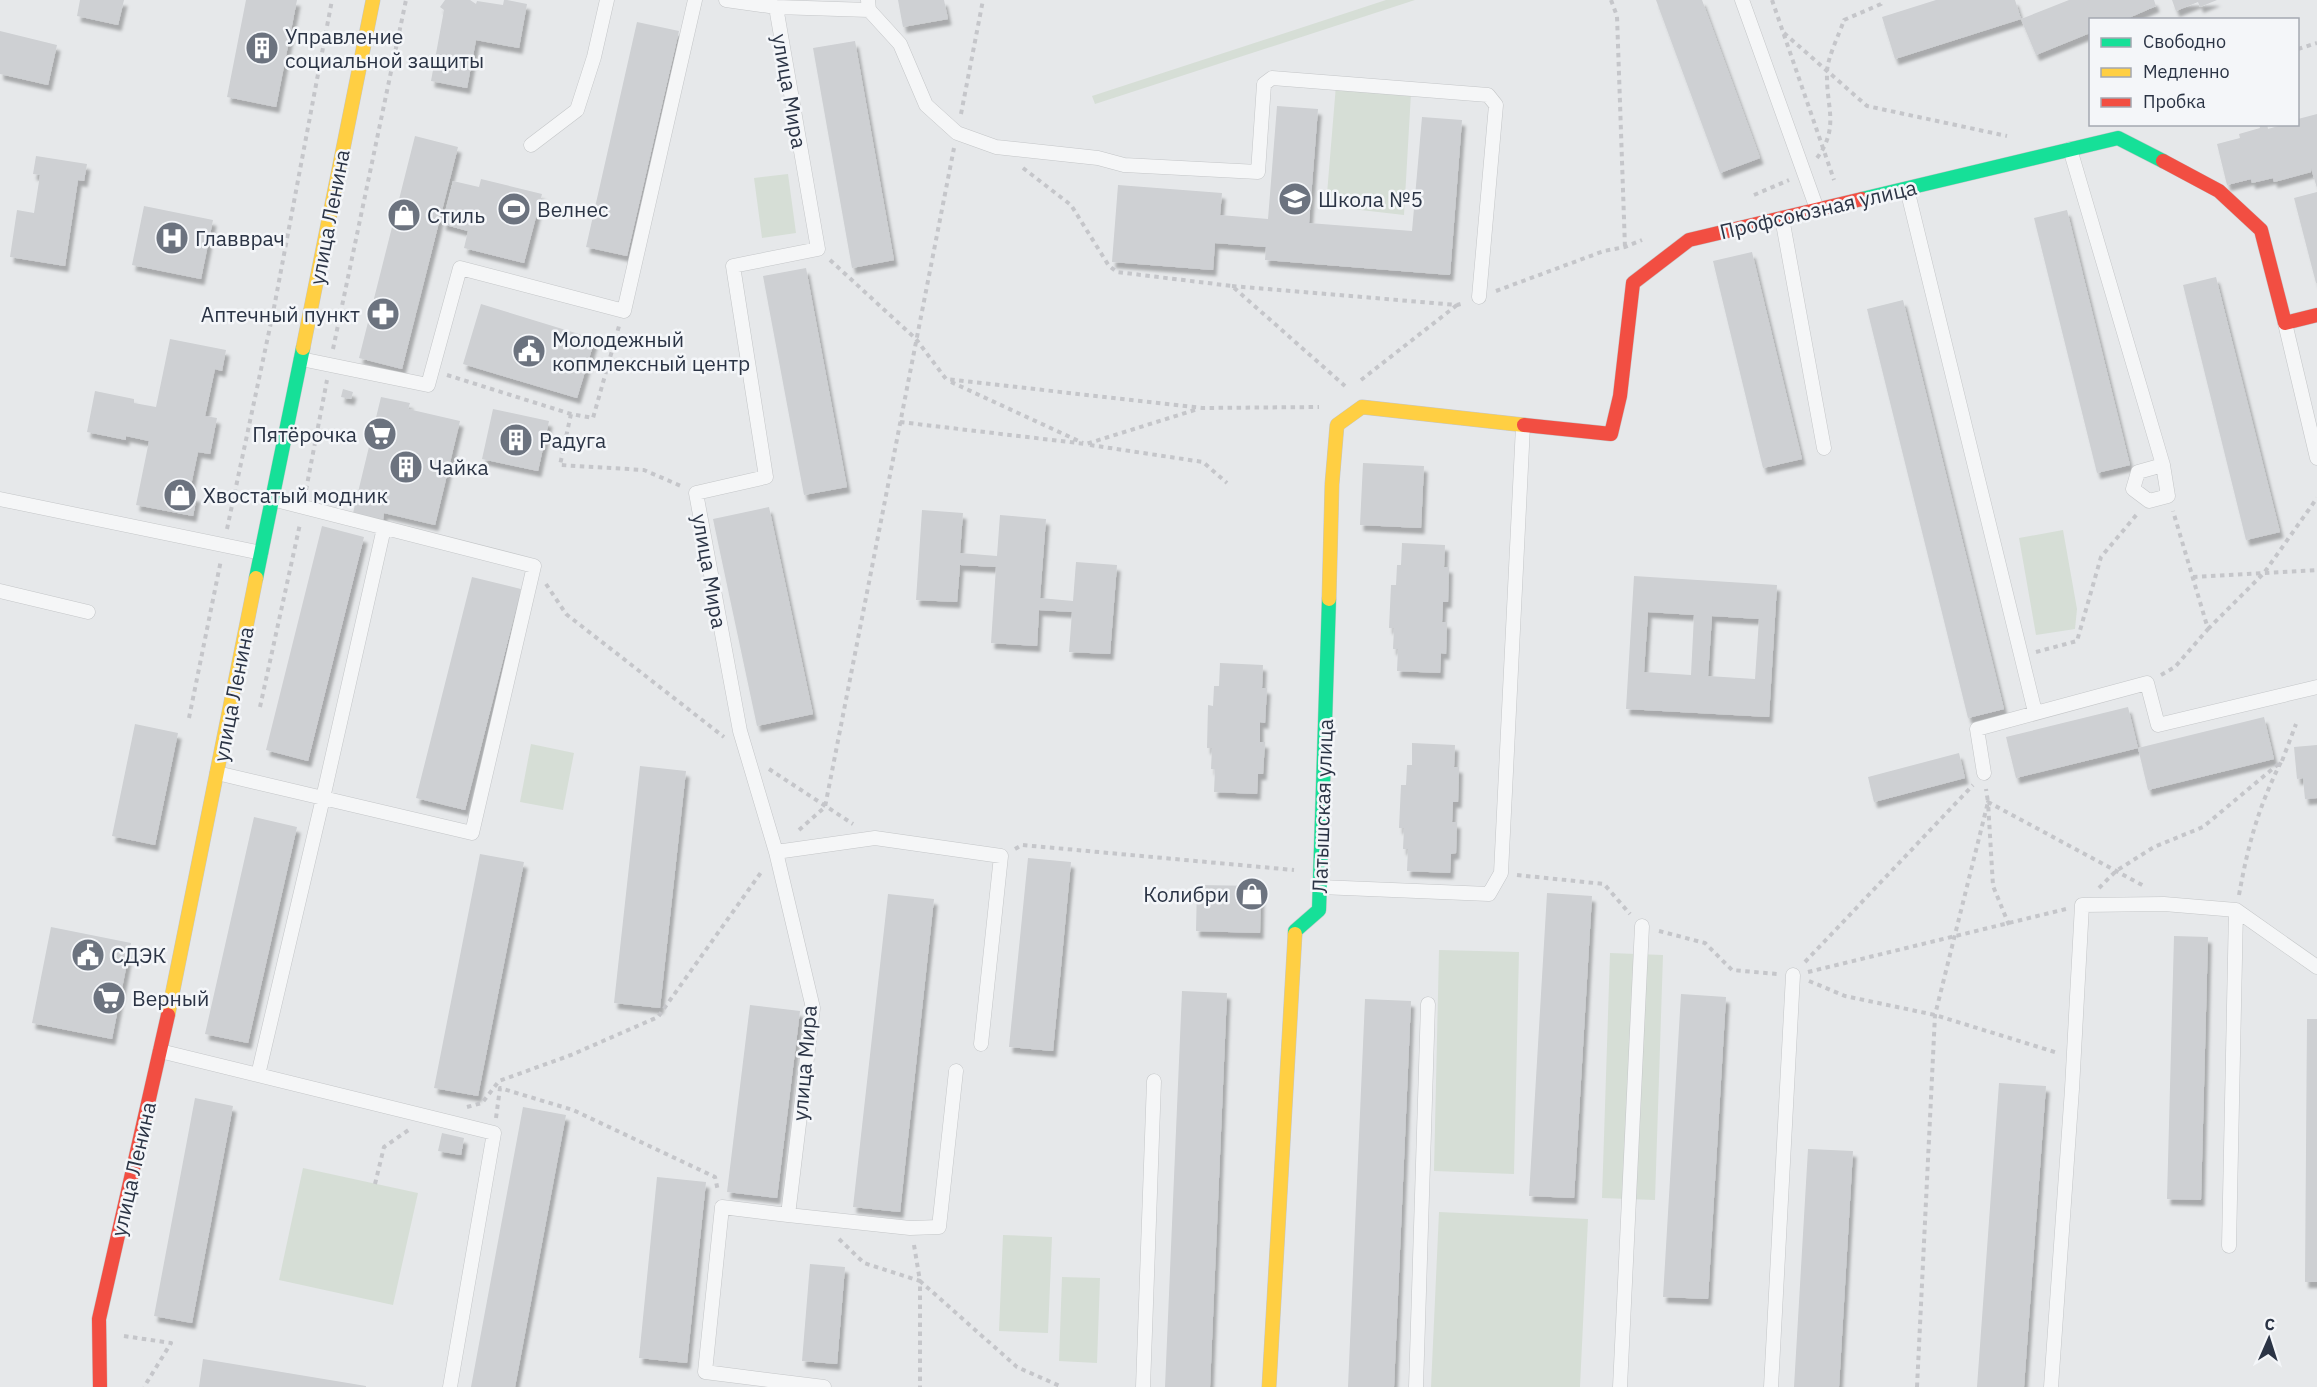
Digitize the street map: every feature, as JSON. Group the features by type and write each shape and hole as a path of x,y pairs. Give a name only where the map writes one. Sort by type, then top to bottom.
{"street":[{"name":"улица Ленина","path":"100,1387 99,1319 160,1051 373,0"},
{"name":"Профсоюзная улица","path":"1362,407 1611,434 1620,396 1633,283 1689,240 2118,138 2219,191 2261,230 2285,323"},
{"path":"2285,323 2317,315"},
{"name":"Латышская улица","path":"1269,1387 1295,931 1319,910 1331,496 1337,425 1362,407"}],"lane":[{"path":"531,144 577,110 594,57 607,0"},
{"path":"300,359 428,385 460,268 624,311 695,0"},
{"path":"726,0 776,6"},
{"path":"1742,0 1817,209"},
{"path":"868,5 900,45 926,105 957,133 996,147 1098,159 1124,165 1258,172 1264,84 1272,78 1488,95 1496,105 1479,297"},
{"name":"улица Мира","path":"788,1215 813,1008 776,852 740,731 696,492 766,477 733,266 818,249 776,6 868,5"},
{"path":"2070,149 2163,465 2168,496 2149,501 2133,489 2138,472 2163,465"},
{"path":"1907,189 2035,712"},
{"path":"1782,218 1824,448"},
{"path":"2285,323 2317,458"},
{"path":"1320,887 1489,894 1501,873 1523,426"},
{"path":"0,499 261,553"},
{"path":"217,773 472,833 534,566 272,499"},
{"path":"258,1076 384,528"},
{"path":"0,591 88,612"},
{"path":"1984,773 1977,729 2147,683 2158,725 2317,687"},
{"path":"776,852 875,838 1001,856 981,1044"},
{"path":"2050,1387 2072,1089 2082,905 2164,904 2236,910 2317,967"},
{"path":"2229,1246 2236,910"},
{"path":"1620,1387 1642,926"},
{"path":"1771,1387 1793,975"},
{"path":"1416,1387 1428,1004"},
{"path":"160,1051 494,1133 450,1387"},
{"path":"824,1387 705,1372 722,1207 910,1228 939,1227 956,1071"},
{"path":"1143,1387 1154,1081"}],"path":[{"path":"189,718 273,313 332,0"},
{"path":"460,1108 482,1103 499,1081 572,1055 658,1017 776,852 825,807 983,0"},
{"path":"1611,0 1617,16 1625,259"},
{"path":"1773,0 1842,203"},
{"path":"1750,196 1804,174 1824,148 1831,132 1827,71 1844,20 1881,4 1884,0"},
{"path":"1784,33 1867,106 2014,137"},
{"path":"2299,49 2317,43"},
{"path":"996,147 1071,205 1109,266 1117,272 1232,286 1457,305"},
{"path":"1358,382 1457,305 1604,250 1625,247 1645,239"},
{"path":"818,249 916,339 946,379 1086,444 1202,408"},
{"path":"1232,286 1349,389 1362,407"},
{"path":"432,370 571,414 592,418 624,311"},
{"path":"946,379 1202,408 1327,407"},
{"path":"571,414 560,465 644,470 696,492"},
{"path":"900,422 1086,444 1203,462 1227,483"},
{"path":"2168,496 2208,628"},
{"path":"2147,683 2175,667 2208,628 2264,573 2317,498"},
{"path":"2021,656 2077,641 2101,557 2149,501"},
{"path":"534,566 566,614 747,755 875,838"},
{"path":"2193,577 2317,570"},
{"path":"2236,910 2247,846 2265,794 2296,724"},
{"path":"1793,975 2082,905 2116,871 2154,847 2203,827 2282,760"},
{"path":"1984,773 1993,886 2009,924"},
{"path":"1793,975 1984,773"},
{"path":"1988,802 2151,890 2164,904"},
{"path":"1917,1387 1935,1015 1988,802"},
{"path":"1001,856 1022,845 1320,872"},
{"path":"1501,873 1604,884 1642,926 1705,943 1732,970 1793,975 1845,996 1935,1015 2060,1053 2072,1089"},
{"path":"494,1133 500,1088 573,1110 715,1177 722,1207"},
{"path":"375,1184 384,1146 428,1117"},
{"path":"818,1218 864,1263 920,1281 1017,1367 1062,1387"},
{"path":"910,1228 920,1281 920,1387"}],"shaded area":[{"path":"1386,0 1415,0 1095,104 1092,96"},
{"path":"1336,85 1411,93 1404,215 1326,206"},
{"path":"788,174 796,233 762,238 754,178"},
{"path":"2063,530 2077,609 2075,629 2036,635 2019,538"},
{"path":"531,744 574,753 563,810 520,802"},
{"path":"1439,950 1519,952 1514,1174 1434,1171"},
{"path":"1610,953 1663,955 1655,1200 1602,1198"},
{"path":"303,1168 418,1193 393,1305 279,1280"},
{"path":"1439,1212 1588,1219 1580,1387 1431,1387"},
{"path":"1003,1235 1052,1237 1048,1333 999,1331"},
{"path":"1062,1277 1100,1278 1097,1363 1059,1361"}],"building":[{"path":"80,0 124,0 118,25 77,16"},
{"name":"Управление социальной защиты","path":"246,0 297,0 276,107 227,97"},
{"path":"445,0 470,0 476,4 477,1 503,5 504,0 507,0 527,4 519,48 476,40 467,88 431,81 444,10 440,7"},
{"path":"898,0 944,0 948,19 903,27"},
{"path":"1656,0 1702,0 1760,158 1720,173"},
{"path":"1936,0 2015,0 2021,19 1895,59 1882,17"},
{"path":"2069,0 2154,0 2156,6 2129,18 2089,18 2089,33 2036,55 2021,19"},
{"path":"2172,0 2217,0 2200,7 2198,2 2176,11"},
{"path":"637,22 679,31 627,256 586,247"},
{"path":"0,31 57,45 48,85 0,74"},
{"path":"855,41 894,260 852,268 813,48"},
{"path":"1277,106 1318,109 1309,223 1412,231 1422,117 1462,120 1450,275 1265,260 1266,247 1215,243 1213,270 1112,262 1118,185 1222,193 1220,215 1268,219"},
{"path":"2317,114 2317,188 2311,168 2311,172 2274,182 2273,178 2252,183 2251,179 2227,185 2217,144 2240,138 2239,134 2260,128 2260,126 2267,126 2268,129 2278,126 2299,126 2299,119"},
{"path":"415,136 458,147 402,369 359,358"},
{"path":"36,156 87,164 84,181 78,180 65,266 10,257 17,210 34,213 40,175 33,174"},
{"path":"481,179 542,194 524,263 464,248 468,231 442,224 453,181 479,187"},
{"path":"2317,192 2317,283 2316,283 2294,198"},
{"path":"144,206 213,220 201,279 132,265"},
{"path":"2067,210 2130,465 2097,473 2034,218"},
{"path":"1752,252 1802,459 1763,468 1713,261"},
{"path":"806,268 847,487 804,495 763,276"},
{"path":"2216,277 2280,532 2246,540 2183,285"},
{"path":"1903,300 2004,709 1968,718 1867,309"},
{"name":"Молодежный копмлексный центр","path":"481,304 595,339 577,398 463,364"},
{"path":"170,339 226,350 222,371 215,369 205,416 217,418 210,454 198,452 189,495 197,496 193,516 136,505 149,441 126,436 126,440 87,432 95,391 134,399 134,403 156,407"},
{"path":"343,389 353,392 351,399 341,397"},
{"name":"Чайка","path":"381,397 410,403 408,409 460,421 435,525 384,513 383,520 353,513"},
{"name":"Радуга","path":"493,409 549,421 538,471 482,459"},
{"path":"1363,463 1424,466 1421,528 1360,525"},
{"path":"769,507 813,714 757,726 713,519"},
{"path":"922,510 963,513 960,553 997,556 1000,515 1046,519 1040,598 1073,601 1076,562 1117,565 1110,654 1069,652 1072,612 1039,610 1037,646 991,643 996,567 960,565 957,602 916,600"},
{"path":"322,526 364,537 308,761 266,750"},
{"path":"1402,543 1445,545 1444,567 1449,567 1448,602 1443,602 1442,622 1447,622 1446,654 1441,653 1440,673 1397,671 1398,649 1393,649 1394,628 1389,628 1391,585 1396,585 1397,565 1401,565"},
{"path":"1634,576 1777,585 1769,717 1626,709","holes":["1648,612 1694,615 1691,675 1644,672","1712,616 1759,619 1755,679 1708,676"]},
{"path":"472,577 521,589 465,810 416,798"},
{"path":"1220,663 1263,665 1262,688 1267,688 1265,723 1260,722 1260,742 1265,742 1263,774 1258,774 1257,794 1214,792 1215,769 1211,769 1212,748 1207,748 1208,705 1213,706 1214,686 1219,686"},
{"path":"2128,707 2138,748 2016,778 2006,737"},
{"path":"2264,717 2274,759 2148,790 2138,748"},
{"path":"135,724 178,733 155,845 112,836"},
{"path":"1412,743 1455,745 1454,767 1459,767 1458,802 1453,802 1452,822 1457,822 1456,853 1451,854 1450,873 1407,871 1408,849 1403,849 1404,828 1399,828 1401,785 1406,785 1407,765 1412,765"},
{"path":"2317,745 2317,798 2305,799 2303,778 2297,779 2294,747"},
{"path":"1959,753 1965,778 1874,802 1868,777"},
{"path":"640,766 686,771 660,1008 614,1003"},
{"path":"254,817 297,827 248,1043 205,1034"},
{"path":"480,854 524,862 478,1096 434,1088"},
{"path":"1028,858 1071,862 1053,1051 1009,1047"},
{"path":"1197,885 1261,886 1260,933 1196,931"},
{"path":"1547,893 1592,896 1574,1198 1529,1196"},
{"path":"888,894 934,899 900,1212 853,1207"},
{"path":"51,927 131,943 112,1039 32,1023"},
{"path":"2174,936 2208,937 2201,1200 2167,1199"},
{"path":"1182,991 1227,993 1210,1387 1165,1387"},
{"path":"1681,994 1726,997 1708,1299 1663,1297"},
{"path":"1365,999 1411,1001 1394,1387 1348,1387"},
{"path":"750,1005 800,1011 777,1198 727,1192"},
{"path":"2307,1019 2317,1019 2317,1282 2305,1282"},
{"path":"1999,1083 2046,1086 2024,1387 1977,1387"},
{"path":"195,1098 233,1106 192,1323 154,1316"},
{"path":"523,1107 566,1115 515,1387 471,1387"},
{"path":"442,1133 464,1138 461,1155 438,1151"},
{"path":"1808,1149 1853,1151 1839,1387 1794,1387"},
{"path":"657,1177 706,1182 687,1363 639,1358"},
{"path":"810,1264 845,1267 837,1364 802,1361"},
{"path":"203,1359 366,1386 366,1387 199,1387"}],"traffic: fast":[{"path":"1862,199 2118,138 2163,161"},
{"path":"256,578 303,348"},
{"path":"1295,934 1295,931 1319,910 1329,599"}],"traffic: slow":[{"path":"303,348 373,0"},
{"path":"1329,599 1332,484 1337,425 1362,407 1524,425"},
{"path":"168,1015 256,578"},
{"path":"1269,1387 1295,934"}],"traffic: jam":[{"path":"2163,161 2219,191 2261,230 2285,323 2317,315"},
{"path":"1524,425 1611,434 1620,396 1633,283 1689,240 1862,199"},
{"path":"100,1387 99,1319 168,1015"}],"place":[{"name":"Управление социальной защиты","path":"262,48"},
{"name":"Школа №5","path":"1295,199"},
{"name":"Велнес","path":"514,209"},
{"name":"Стиль","path":"404,215"},
{"name":"Главврач","path":"172,238"},
{"name":"Аптечный пункт","path":"383,314"},
{"name":"Молодежный копмлексный центр","path":"529,351"},
{"name":"Пятёрочка","path":"380,434"},
{"name":"Радуга","path":"516,440"},
{"name":"Чайка","path":"406,467"},
{"name":"Хвостатый модник","path":"180,495"},
{"name":"Колибри","path":"1252,894"},
{"name":"СДЭК","path":"88,955"},
{"name":"Верный","path":"109,998"}]}
